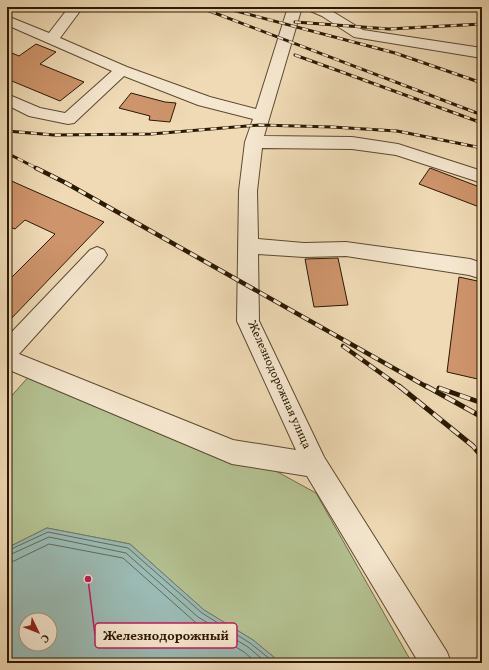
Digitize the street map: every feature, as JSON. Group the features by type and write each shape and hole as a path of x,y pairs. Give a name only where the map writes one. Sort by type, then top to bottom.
{"street":[{"path":"52,39 76,7"},
{"name":"Железнодорожная улица","path":"295,7 254,142 248,191 248,321 315,465 436,663"},
{"path":"313,7 327,13 359,34 482,52"},
{"path":"7,20 122,70 204,101 262,116"},
{"path":"7,99 35,112 68,119 122,70"},
{"path":"254,142 352,143 398,150 482,177"},
{"path":"248,246 304,250 346,249 482,270"},
{"path":"7,352 97,255"},
{"path":"7,360 232,452 315,465"}],"green space":[{"path":"39,365 263,464 316,493 412,663 281,663 253,640 204,610 130,544 47,528 7,548 7,401"}],"water":[{"path":"47,528 130,544 204,610 253,640 281,663 7,663 7,548"}],"building":[{"path":"36,44 56,52 40,64 84,82 60,101 7,79 7,51 19,56"},
{"path":"131,93 165,102 176,103 170,122 149,120 150,116 119,108"},
{"path":"430,168 482,188 482,208 419,184"},
{"path":"7,179 104,222 7,323 7,282 55,234 25,220 15,229 7,226"},
{"path":"338,258 348,305 314,307 305,259"},
{"path":"459,277 482,282 482,380 447,372"}],"railway":[{"path":"199,7 482,115"},
{"path":"221,7 395,53 482,83"},
{"path":"295,22 389,29 482,24"},
{"path":"295,55 482,123"},
{"path":"7,131 54,135 151,134 259,125 332,127 397,131 482,148"},
{"path":"7,153 38,169"},
{"path":"38,169 66,183 427,387"},
{"path":"343,346 400,387"},
{"path":"399,386 473,446 482,457"},
{"path":"426,386 482,417"},
{"path":"439,388 482,403"}],"place":[{"name":"Железнодорожный","path":"88,579"}]}
